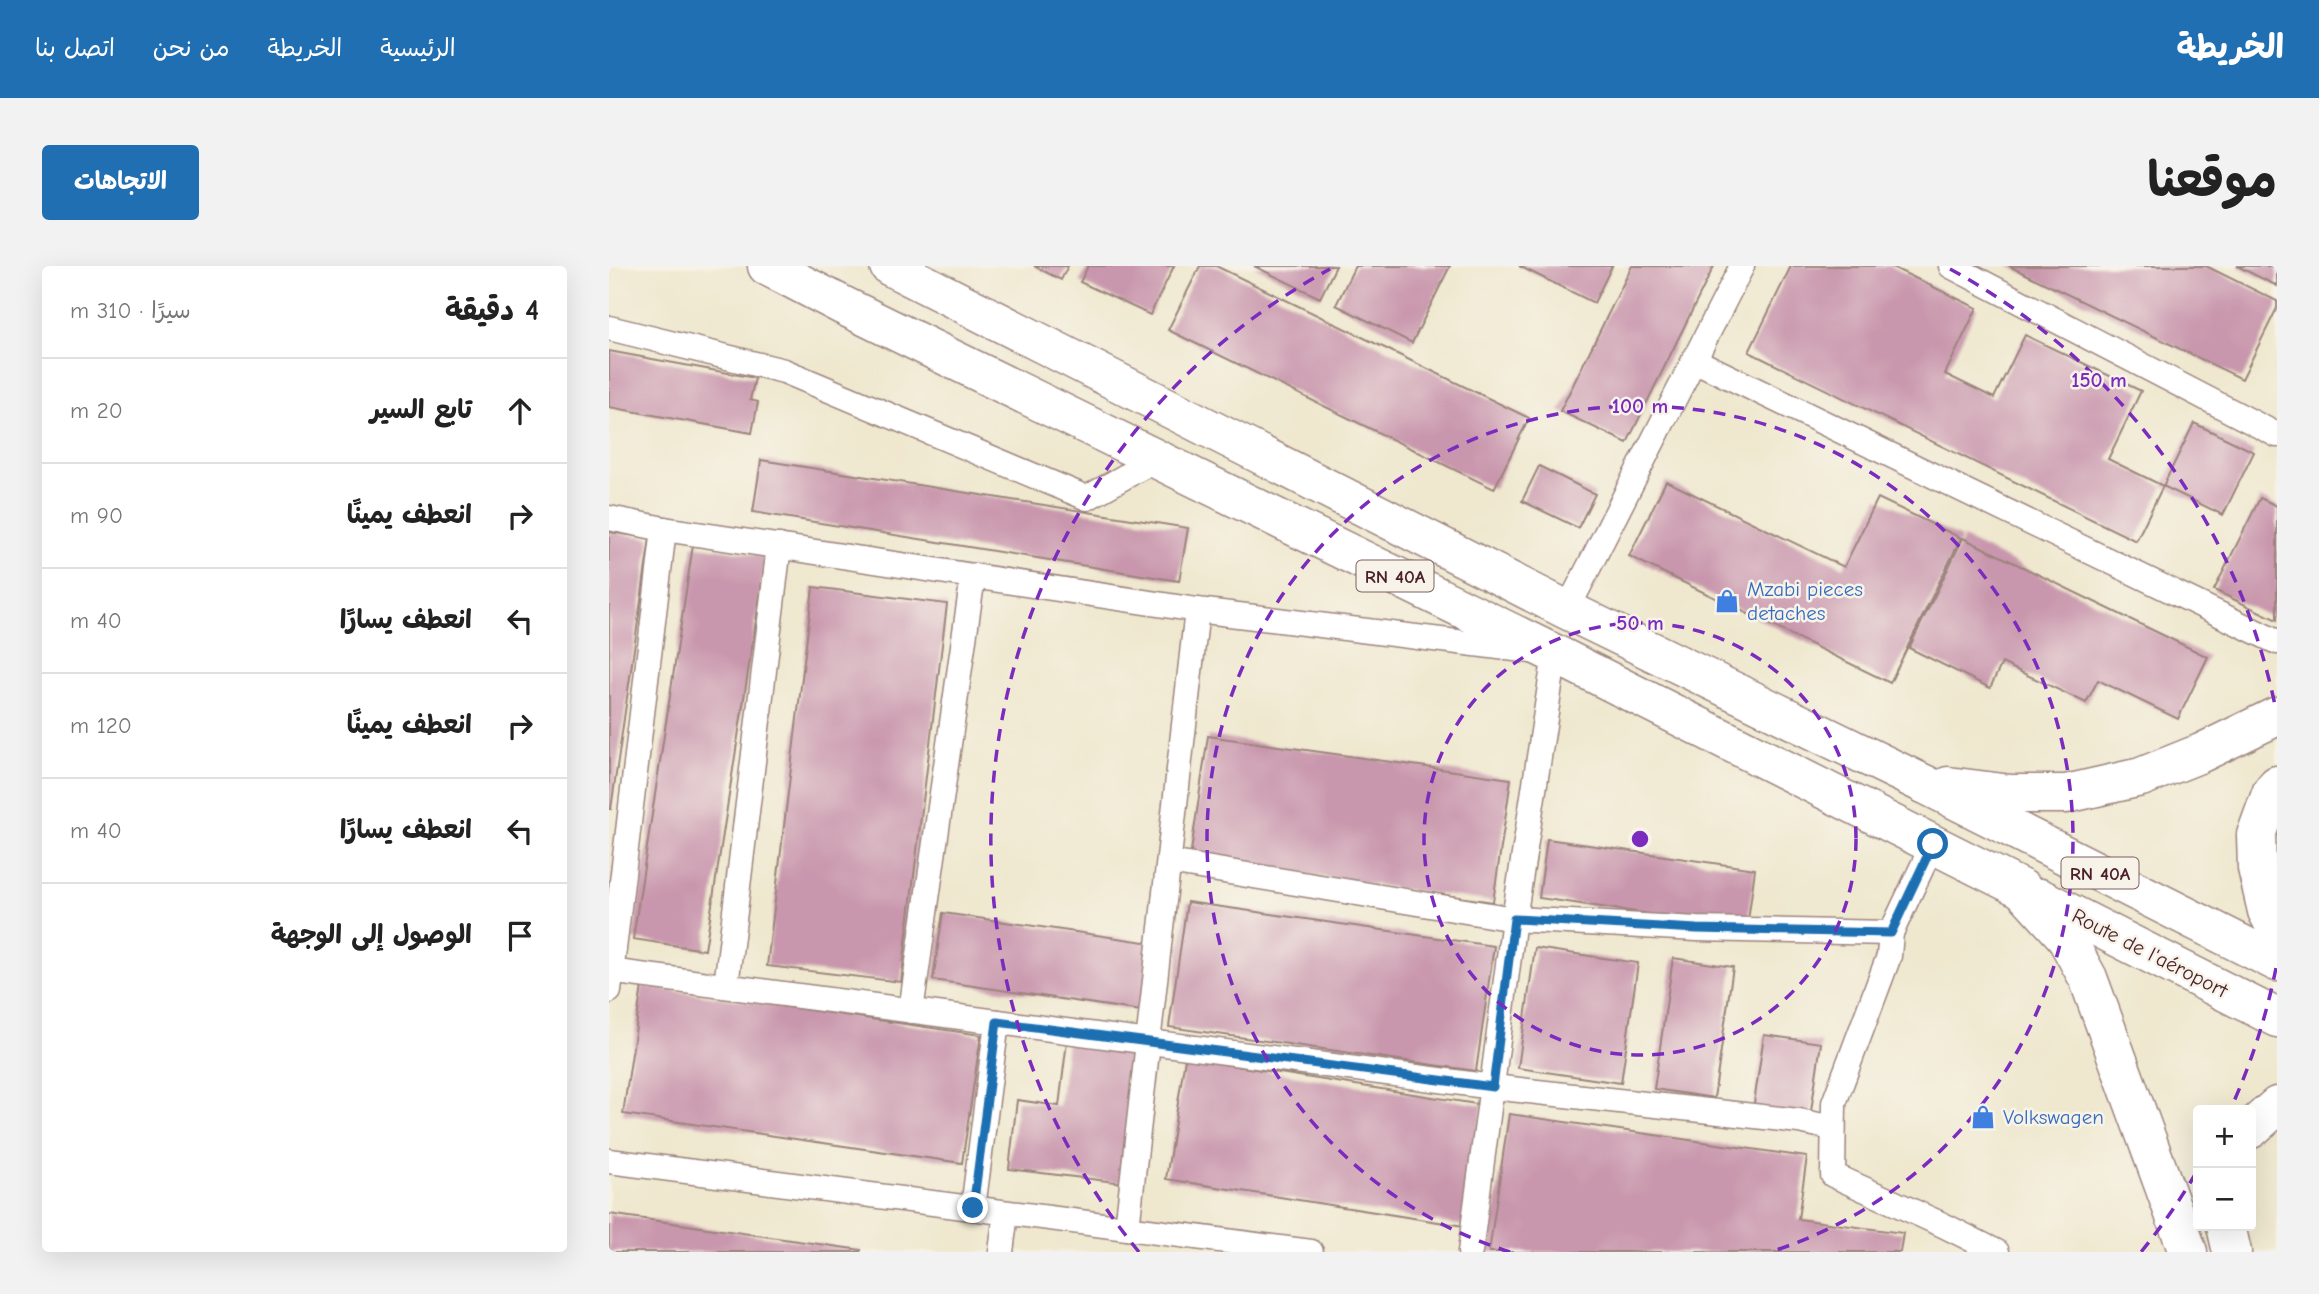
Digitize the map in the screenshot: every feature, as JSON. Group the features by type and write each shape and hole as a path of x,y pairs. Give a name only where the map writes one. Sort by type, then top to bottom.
{"main road":[{"name":"RN 40A","path":"767,266 1555,654 2022,889"},
{"name":"RN 40A","path":"889,266 1567,610 1924,784 2277,962"},
{"path":"1924,784 2011,794 2066,794 2141,777 2201,753 2277,716"},
{"path":"2277,785 2272,791 2256,835 2257,868 2267,911 2277,930"},
{"path":"2022,889 2065,936 2088,978 2188,1252"},
{"name":"Route de l'aéroport","path":"2022,889 2277,1018"},
{"path":"2190,974 2212,929"},
{"path":"2256,1125 2277,1106"},
{"path":"2227,1231 2232,1252"}],"street":[{"path":"1567,610 1742,266"},
{"path":"1951,266 2277,435"},
{"path":"609,328 784,371 1087,498 1156,459"},
{"path":"1694,360 2277,642"},
{"path":"609,518 664,529 1197,610 1555,654 1514,919 1470,1252"},
{"path":"664,529 610,978 726,986 1493,1087 1799,1121 1833,1128"},
{"path":"726,986 779,546"},
{"path":"911,1011 973,576"},
{"path":"1127,1228 1197,610"},
{"path":"1933,844 1891,933 1889,956 1834,1103 1833,1175 1997,1252"},
{"path":"1169,862 1514,919 1697,929 1891,933"},
{"path":"973,1208 997,1022"},
{"path":"609,1161 1311,1252"},
{"path":"1001,1252 1006,1213"}],"building":[{"path":"1034,266 1068,266 1061,280"},
{"path":"1088,266 1174,266 1150,315 1080,282"},
{"path":"1200,266 1216,266 1529,418 1494,489 1168,330"},
{"path":"1254,266 1336,266 1320,298"},
{"path":"1355,266 1450,266 1412,343 1336,305"},
{"path":"1519,266 1612,266 1594,303"},
{"path":"1632,266 1714,266 1627,443 1560,411"},
{"path":"1791,266 1890,266 1977,308 1945,374 1994,398 2025,335 2141,391 2108,459 2163,486 2136,541 1749,352"},
{"path":"2009,266 2206,266 2277,301 2277,308 2242,379"},
{"path":"2237,266 2277,266 2277,286"},
{"path":"609,351 755,378 750,400 758,402 752,433 609,407"},
{"path":"2194,423 2254,452 2223,515 2163,486"},
{"path":"761,460 1188,528 1179,581 753,512"},
{"path":"1539,466 1595,494 1578,528 1522,501"},
{"path":"1666,481 1844,567 1878,498 1961,538 1890,683 1629,556"},
{"path":"2260,498 2277,506 2277,620 2214,590"},
{"path":"609,532 650,538 611,809 609,809"},
{"path":"1963,538 2208,657 2178,719 2098,680 2086,703 2002,663 1990,688 1909,648"},
{"path":"693,545 766,556 705,950 633,939"},
{"path":"813,587 947,604 901,982 767,966"},
{"path":"1208,736 1511,779 1493,902 1190,858"},
{"path":"1547,839 1755,869 1747,928 1539,898"},
{"path":"1187,902 1494,946 1476,1071 1169,1027"},
{"path":"943,913 1152,943 1142,1011 933,980"},
{"path":"1535,948 1638,963 1621,1083 1518,1068"},
{"path":"1673,958 1733,967 1714,1098 1654,1089"},
{"path":"642,986 981,1035 962,1163 623,1114"},
{"path":"1764,1035 1821,1043 1810,1118 1753,1110"},
{"path":"1067,1041 1139,1050 1123,1183 1009,1169 1017,1100 1059,1106"},
{"path":"1185,1058 1483,1105 1464,1226 1166,1179"},
{"path":"1509,1114 1807,1157 1798,1219 1903,1233 1900,1252 1489,1252"},
{"path":"609,1214 861,1250 609,1252"}],"place":[{"name":"Mzabi pieces detaches","path":"1727,601"},
{"name":"Volkswagen","path":"1983,1117"}],"route":[{"path":"973,1208 997,1022 1493,1087 1514,919 1697,929 1891,933 1933,844"}]}
